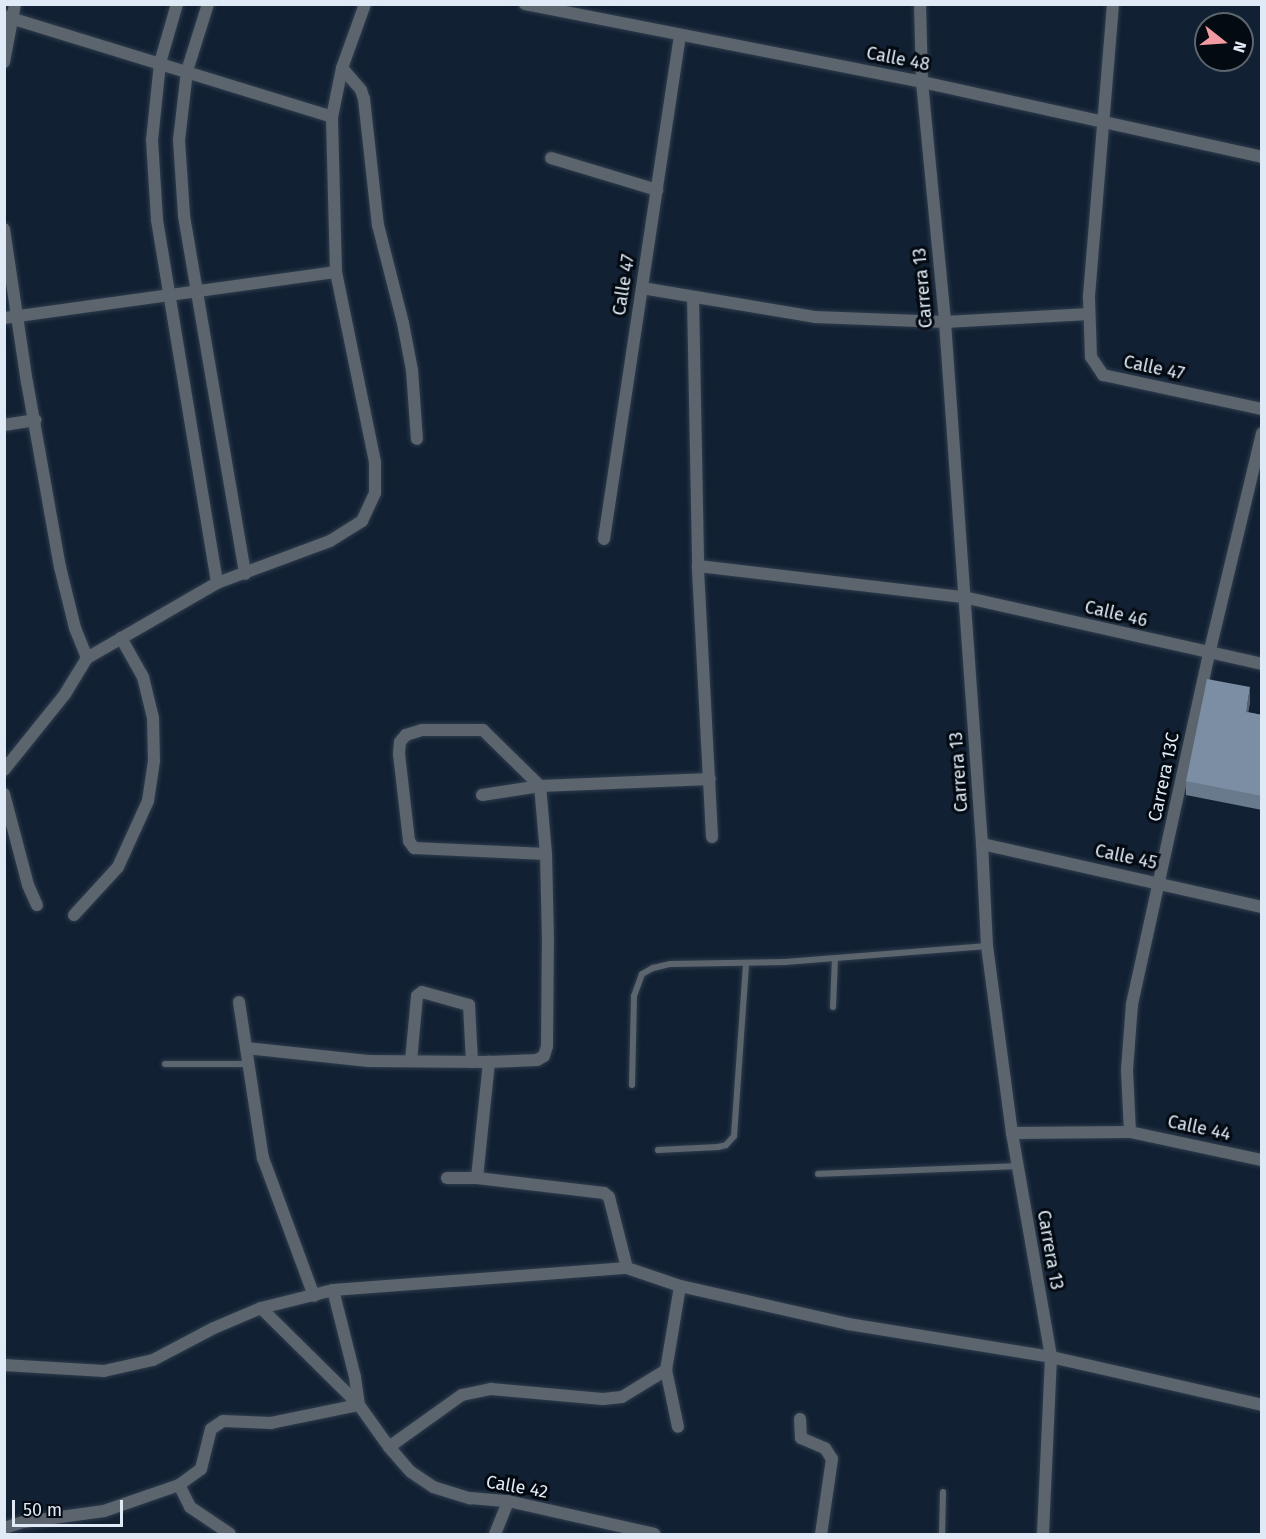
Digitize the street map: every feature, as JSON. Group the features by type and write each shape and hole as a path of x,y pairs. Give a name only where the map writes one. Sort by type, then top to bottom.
{"street":[{"path":"4,62 8,17 15,4"},
{"path":"177,4 160,63 152,140 158,220 217,583"},
{"path":"208,4 187,71 178,140 184,216 244,574"},
{"path":"4,770 65,694 87,658 217,583 330,541 362,520 375,493 375,462 336,272 332,117 342,68 365,4"},
{"name":"Calle 48","path":"525,4 922,82 1262,157"},
{"name":"Carrera 13","path":"920,4 922,82 945,322 982,843 987,946 1017,1166 1051,1357 1043,1534"},
{"name":"Calle 47","path":"1113,4 1102,120 1089,314 1091,357 1103,375 1262,409"},
{"path":"8,17 332,117"},
{"name":"Calle 47","path":"604,539 680,35"},
{"path":"342,68 361,90 364,99 378,225 404,323 412,370 417,439"},
{"path":"551,158 657,190"},
{"path":"4,229 19,315 27,382 36,420 60,567 75,628 87,658"},
{"path":"4,318 336,272"},
{"path":"642,288 815,317 945,322 1089,314"},
{"path":"693,297 698,566 712,837"},
{"path":"4,425 36,420"},
{"name":"Carrera 13C","path":"1130,1131 1127,1070 1132,1004 1209,654 1262,433"},
{"name":"Calle 46","path":"698,566 963,597 1209,654 1262,664"},
{"path":"74,915 118,867 148,801 154,761 153,718 143,677 121,638"},
{"path":"246,1048 368,1061 489,1062 537,1060 544,1056 546,1052 546,854 540,786 483,730 422,730 406,735 400,742 399,754 408,837 414,848 546,854"},
{"path":"482,795 540,786 710,778"},
{"path":"4,794 28,885 37,905"},
{"name":"Calle 45","path":"982,843 1262,907"},
{"path":"411,1061 417,996 422,992 453,1001 466,1002 469,1005 472,1062"},
{"path":"239,1002 263,1158 315,1296"},
{"path":"477,1178 489,1062"},
{"name":"Calle 44","path":"1012,1133 1130,1131 1262,1160"},
{"path":"447,1178 477,1178 607,1195 627,1268"},
{"path":"4,1365 104,1371 153,1360 214,1328 261,1308 333,1290 627,1268 680,1286 848,1324 1051,1357 1262,1405"},
{"path":"678,1427 666,1370 680,1286"},
{"path":"4,1528 24,1522 104,1511 178,1485 201,1469 212,1429 223,1421 271,1423 359,1405 355,1377 333,1290"},
{"name":"Calle 42","path":"261,1308 359,1405 389,1447 411,1472 433,1487 470,1498 508,1501 654,1534"},
{"path":"389,1447 462,1395 491,1389 603,1399 622,1397 666,1370"},
{"path":"800,1419 801,1438 825,1448 832,1459 821,1534"},
{"path":"178,1485 190,1507 230,1534"},
{"path":"495,1534 508,1501"}],"lane":[{"path":"632,1085 634,996 642,974 671,964 835,958 987,946"},
{"path":"833,1007 835,958"},
{"path":"658,1150 718,1147 726,1145 734,1136 746,963"},
{"path":"165,1064 247,1064"},
{"path":"818,1173 1017,1166"},
{"path":"942,1534 943,1492"}],"building":[{"path":"1207,679 1250,687 1246,712 1262,715 1262,796 1186,781"}]}
